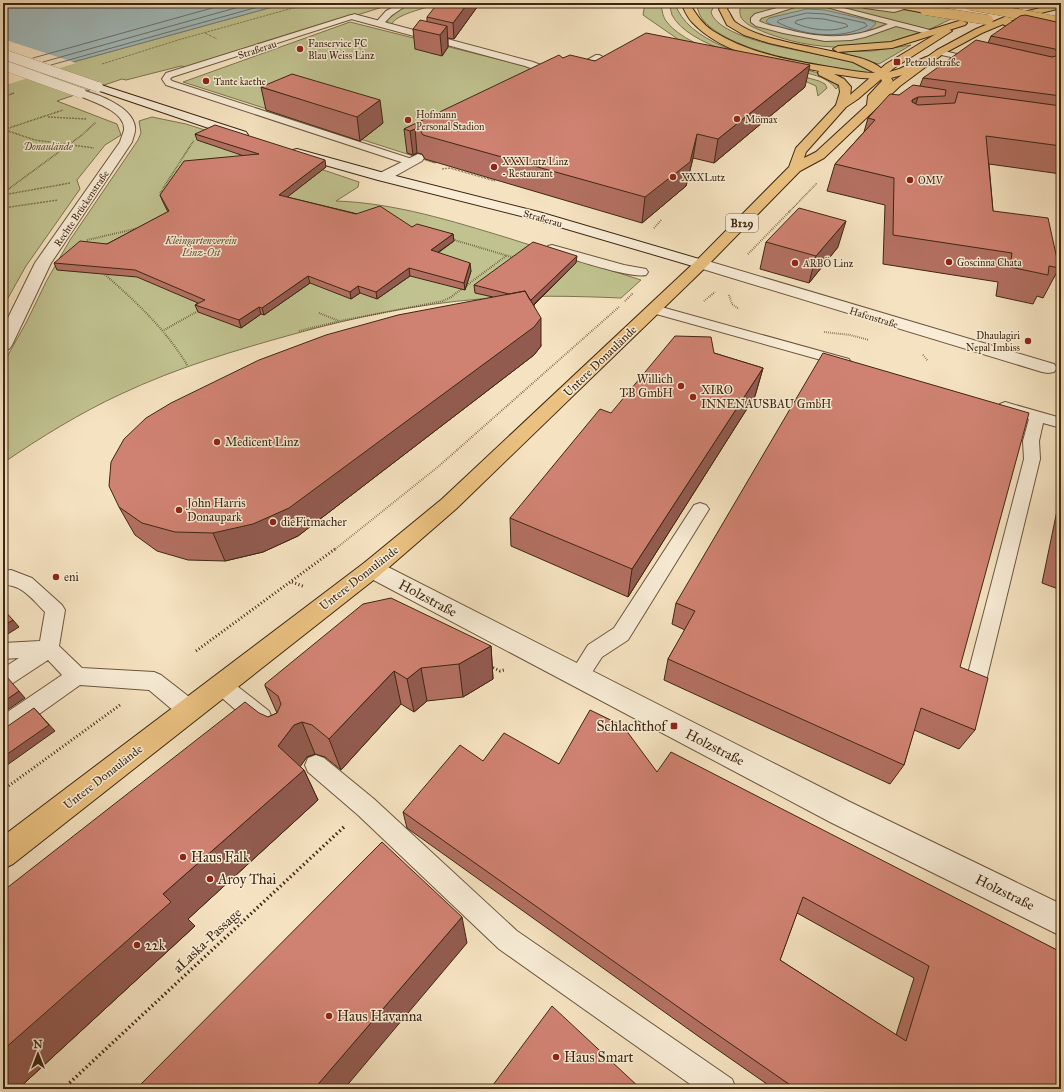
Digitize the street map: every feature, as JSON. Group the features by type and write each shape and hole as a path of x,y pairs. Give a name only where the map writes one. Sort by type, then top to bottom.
{"main road":[{"path":"685,3 693,19 701,27 721,40 760,55 808,67 832,76 844,85 847,92 842,106"},
{"path":"728,3 723,9 723,13 727,20 736,27 759,36 793,46 854,60 873,67 888,81 873,96 875,103"},
{"path":"888,3 909,5 1061,34"},
{"path":"793,46 835,49 872,48 899,44 1019,4 1027,3"},
{"path":"965,4 1061,22"},
{"path":"808,67 882,75 902,71 930,58 979,31 1010,18 1061,5"},
{"path":"795,168 800,151 842,106 914,50 962,23"},
{"path":"795,168 820,155 896,84 930,58"},
{"name":"B129","path":"696,269 795,168"},
{"name":"Untere Donaulände","path":"3,854 372,568 449,504 696,269"}],"street":[{"path":"354,17 384,28 545,69"},
{"path":"3,54 256,139"},
{"name":"Rechte Brückenstraße","path":"3,65 112,105 126,118 130,128 126,142 43,264 3,345"},
{"path":"875,103 889,103"},
{"name":"Straßerau","path":"286,149 383,177 534,215 696,269"},
{"path":"383,177 414,160"},
{"name":"Hafenstraße","path":"696,269 1048,368"},
{"name":"Holzstraße","path":"372,568 578,677 840,812 1061,920"}],"lane":[{"path":"384,28 381,22 385,16 406,3"},
{"path":"803,3 758,16 755,18 755,22 790,34 814,39 829,40 846,39 867,35 894,24"},
{"path":"816,3 931,33"},
{"path":"858,4 890,10 898,10 909,5"},
{"name":"Straßerau","path":"354,17 169,75 166,79 169,83 414,160"},
{"path":"940,52 985,63"},
{"path":"971,60 982,52"},
{"path":"562,71 580,66 599,57"},
{"path":"549,248 623,269 642,272"},
{"path":"654,309 854,365"},
{"path":"991,403 1061,424"},
{"path":"975,686 1032,459 1031,441 1036,416"},
{"path":"578,677 595,651 621,634 700,509"},
{"path":"3,578 10,577 24,580 55,610 49,649 3,679"},
{"path":"3,652 6,650 49,649 77,676"},
{"path":"3,727 77,676 154,681 189,710"},
{"path":"221,685 273,729"},
{"path":"319,768 366,807 508,940 722,1089"}],"path":[{"path":"204,33 311,3"},
{"path":"4,130 66,109"},
{"path":"46,116 85,119"},
{"path":"3,194 70,144 98,120"},
{"path":"4,130 35,140 99,148"},
{"path":"160,193 197,134"},
{"path":"3,194 73,183"},
{"path":"746,257 818,183"},
{"path":"3,208 59,200"},
{"path":"82,241 143,227"},
{"path":"448,238 521,260"},
{"path":"299,331 340,321 443,301 451,297 506,256"},
{"path":"98,269 164,330 179,349 187,365"},
{"path":"196,651 364,529 439,466 632,294 643,281 642,272"},
{"path":"699,305 720,289"},
{"path":"628,293 632,294"},
{"path":"728,293 732,304 738,309"},
{"path":"164,330 201,309"},
{"path":"320,313 340,321"},
{"path":"3,790 122,704"},
{"name":"aLaska-Passage","path":"63,1089 366,807"}],"green space":[{"name":"Donaulände","path":"287,3 395,3 191,68 181,66 126,80 122,79 57,101 117,124 121,135 105,145 77,180 80,189 26,266 3,307 3,83 73,62"},
{"path":"409,3 443,3 407,14 395,20 392,24 387,23 388,19"},
{"path":"645,3 661,3 666,21 678,33 695,43 737,59 819,81 825,84 827,88 818,96 816,86 800,79 685,44 643,15"},
{"path":"669,3 675,3 682,17 692,28 706,38 722,46 774,63 816,72 835,82 838,87 836,89 828,81 817,76 745,57 709,44 693,36 680,26 672,15"},
{"path":"696,3 718,3 714,6 711,12 718,22 732,31 750,39 794,50 847,60 873,71 868,73 828,67 753,49 731,40 713,29 701,17"},
{"path":"742,3 874,3 953,18 919,34 884,44 854,47 823,46 778,37 750,26 741,17 740,6"},
{"name":"Hofmann Personal Stadion","path":"350,22 588,82 435,163 183,82"},
{"path":"911,45 879,64 832,52 872,51"},
{"name":"Kleingartenverein Linz-Ost","path":"152,117 186,124 359,182 358,187 336,201 380,205 445,219 641,280 621,298 533,296 457,301 363,317 272,340 185,368 121,394 61,426 3,463 3,364 27,321 47,280 70,240 138,140 141,133 139,121"}],"water":[{"path":"3,3 287,3 73,62 3,83"},
{"path":"807,9 825,10 876,23 870,29 861,33 836,39 815,37 791,32 780,29 766,21 769,18"}],"pier":[{"path":"3,39 76,63 9,84 3,81"}],"building":[{"path":"438,3 468,3 453,23 427,17"},
{"path":"1025,15 1061,23 1061,96 923,78 976,40 1052,57 1056,56 1057,52 1055,49 991,36 1020,16"},
{"path":"420,20 447,26 440,35 413,29"},
{"path":"646,33 810,65 718,139 697,134 690,162 645,197 423,135 420,130 415,129 410,131 404,129 559,55 563,58 570,55 595,61"},
{"path":"292,74 380,100 357,117 261,87"},
{"path":"913,85 946,90 945,96 918,97 912,100 912,102 918,105 955,103 958,92 1061,106 1061,146 986,136 993,211 1048,218 1059,268 1049,266 1048,275 1010,267 1012,253 893,235 894,178 835,164 875,120 868,118 890,94 899,95"},
{"path":"215,125 325,160 279,195 356,214 380,206 412,227 417,224 453,234 431,250 470,263 464,283 409,268 376,292 358,286 350,292 308,276 262,308 259,307 239,320 195,305 205,300 135,270 54,263 80,241 107,244 169,211 160,195 184,161 259,154 195,134"},
{"path":"799,208 846,221 816,256 766,242"},
{"path":"533,242 577,256 531,300 525,291 509,294 474,285"},
{"name":"Medicent Linz","path":"525,291 541,318 534,327 289,508 253,524 213,533 175,532 142,523 119,507 109,486 111,462 124,439 146,418 171,403 259,360 326,335 398,315"},
{"path":"675,336 711,337 714,353 763,368 632,569 510,518 600,409 611,413"},
{"path":"823,353 1029,413 960,667 988,678 975,730 921,708 904,765 668,659 695,611 676,603"},
{"path":"1061,545 1061,563 1058,562"},
{"path":"391,598 491,646 459,664 421,668 407,679 394,671 329,739 312,725 302,722 294,725 278,746 304,770 163,894 171,902 3,1050 3,891 245,702 259,713 268,717 277,713 281,704 278,696 265,686 265,684 363,604"},
{"path":"3,609 13,620 3,626"},
{"path":"7,677 19,691 3,702 3,679"},
{"path":"34,708 49,725 3,757 3,729"},
{"path":"590,710 623,726 657,772 671,752 1061,952 1061,1089 796,1089 403,812 460,745 483,761 504,733 559,764","holes":["803,897 929,966 906,1041 780,960"]},
{"name":"Haus Havanna","path":"382,842 462,917 314,1089 136,1089"},
{"name":"Haus Smart","path":"552,1006 641,1089 490,1089"}],"ferry route":[{"path":"3,6 14,3"}],"place":[{"name":"Fanservice FC Blau Weiss Linz","path":"300,49"},
{"name":"Petzoldstraße","path":"897,62"},
{"name":"Tante kaethe","path":"206,81"},
{"name":"Mömax","path":"737,119"},
{"name":"Hofmann Personal Stadion","path":"408,120"},
{"name":"XXXLutz Linz - Restaurant","path":"494,167"},
{"name":"XXXLutz","path":"673,177"},
{"name":"OMV","path":"910,180"},
{"name":"Goscinna Chata","path":"949,262"},
{"name":"ARBÖ Linz","path":"795,263"},
{"name":"Dhaulagiri Nepal Imbiss","path":"1028,341"},
{"name":"Willich TB GmbH","path":"681,386"},
{"name":"XIRO INNENAUSBAU GmbH","path":"693,397"},
{"name":"Medicent Linz","path":"217,442"},
{"name":"John Harris Donaupark","path":"179,510"},
{"name":"dieFitmacher","path":"273,522"},
{"name":"eni","path":"56,577"},
{"name":"Schlachthof","path":"674,726"},
{"name":"Haus Falk","path":"183,857"},
{"name":"Aroy Thai","path":"210,879"},
{"name":"22k","path":"137,945"},
{"name":"Haus Havanna","path":"329,1016"},
{"name":"Haus Smart","path":"556,1057"}]}
